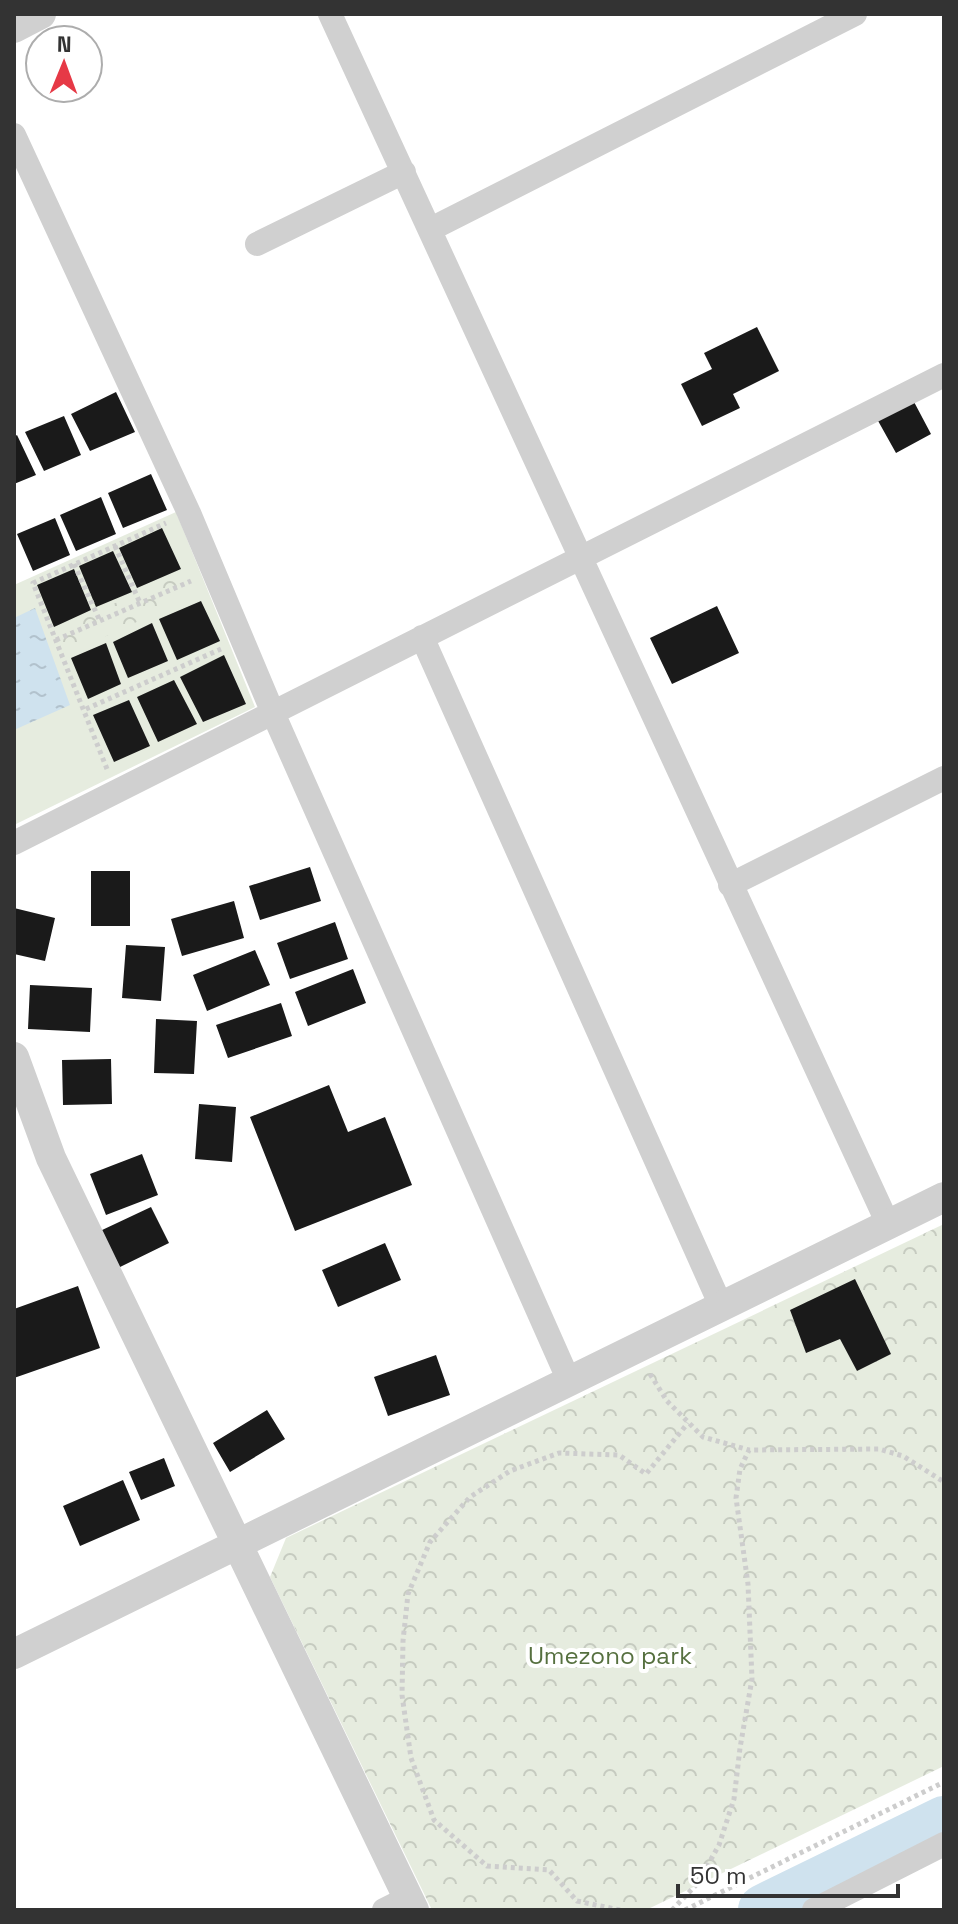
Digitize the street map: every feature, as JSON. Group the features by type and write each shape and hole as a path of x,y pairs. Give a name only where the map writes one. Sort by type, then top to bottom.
{"street":[{"path":"14,28 41,14"},
{"path":"330,14 888,1224"},
{"path":"431,229 855,14"},
{"path":"14,135 189,513 273,713 569,1381"},
{"path":"257,244 404,172"},
{"path":"14,843 944,375"},
{"path":"422,637 721,1306"},
{"path":"730,885 944,778"},
{"path":"14,1057 51,1158 238,1543 402,1906"},
{"path":"14,1654 944,1197"},
{"path":"814,1910 944,1844"}],"path":[{"path":"116,792 33,583 189,513"},
{"path":"115,546 140,603"},
{"path":"74,564 100,621"},
{"path":"56,640 214,571"},
{"path":"86,709 244,639"},
{"path":"636,1348 667,1401 703,1437 749,1450 879,1449 903,1456 944,1482"},
{"path":"620,1910 577,1901 549,1870 487,1866 434,1820 411,1758 402,1695 408,1594 430,1542 470,1497 510,1471 559,1453 619,1455 646,1474 688,1423"},
{"path":"672,1910 697,1884 719,1845 734,1799 752,1679 748,1584 736,1498 740,1469 749,1450"},
{"path":"685,1910 944,1782"}],"green space":[{"path":"176,512 255,707 14,825 14,585"},
{"path":"192,570 202,592 67,654 55,629"},
{"name":"Umezono park","path":"944,1224 944,1766 646,1910 432,1910 270,1577 286,1538"}],"water":[{"path":"35,608 70,705 14,730 14,618"}],"building":[{"path":"757,327 779,371 733,394 740,408 702,426 681,384 712,369 704,353"},
{"path":"116,392 135,432 90,451 71,414"},
{"path":"913,400 931,434 896,453 877,419"},
{"path":"64,416 81,455 44,471 25,432"},
{"path":"17,435 36,475 14,484 14,437"},
{"path":"151,474 167,510 123,528 108,493"},
{"path":"101,497 116,534 76,551 60,515"},
{"path":"55,518 70,555 33,571 17,534"},
{"path":"162,528 181,569 137,588 119,548"},
{"path":"113,551 132,592 96,607 79,566"},
{"path":"74,569 91,610 54,627 37,585"},
{"path":"201,601 220,641 177,660 159,619"},
{"path":"717,606 739,653 672,684 650,638"},
{"path":"152,623 168,661 128,678 113,642"},
{"path":"106,643 121,684 88,699 71,658"},
{"path":"224,655 246,704 203,722 180,677"},
{"path":"174,680 197,724 158,742 137,697"},
{"path":"129,700 150,746 114,762 93,715"},
{"path":"310,867 321,901 260,920 249,886"},
{"path":"91,871 130,871 130,926 91,926"},
{"path":"234,901 244,938 182,956 171,919"},
{"path":"14,908 55,918 45,961 14,954"},
{"path":"335,922 348,959 290,979 277,943"},
{"path":"126,945 165,947 161,1001 122,998"},
{"path":"255,950 270,985 207,1011 193,975"},
{"path":"353,969 366,1003 308,1026 295,992"},
{"path":"30,985 92,988 90,1032 28,1029"},
{"path":"281,1003 292,1036 228,1058 216,1025"},
{"path":"156,1019 197,1021 194,1074 154,1073"},
{"path":"111,1059 112,1104 63,1105 62,1060"},
{"path":"329,1085 348,1132 385,1117 412,1185 295,1231 250,1117"},
{"path":"199,1104 236,1107 232,1162 195,1159"},
{"path":"142,1154 158,1195 106,1215 90,1174"},
{"path":"151,1207 169,1243 118,1268 100,1231"},
{"path":"385,1243 401,1280 338,1307 322,1270"},
{"path":"855,1279 891,1354 857,1371 840,1339 806,1353 790,1310"},
{"path":"78,1286 100,1348 14,1378 14,1309"},
{"path":"436,1355 450,1395 388,1416 374,1377"},
{"path":"267,1410 285,1439 230,1472 213,1443"},
{"path":"164,1458 175,1486 141,1500 129,1472"},
{"path":"123,1480 140,1520 80,1546 63,1506"}],"waterway":[{"path":"764,1910 944,1822"}]}
